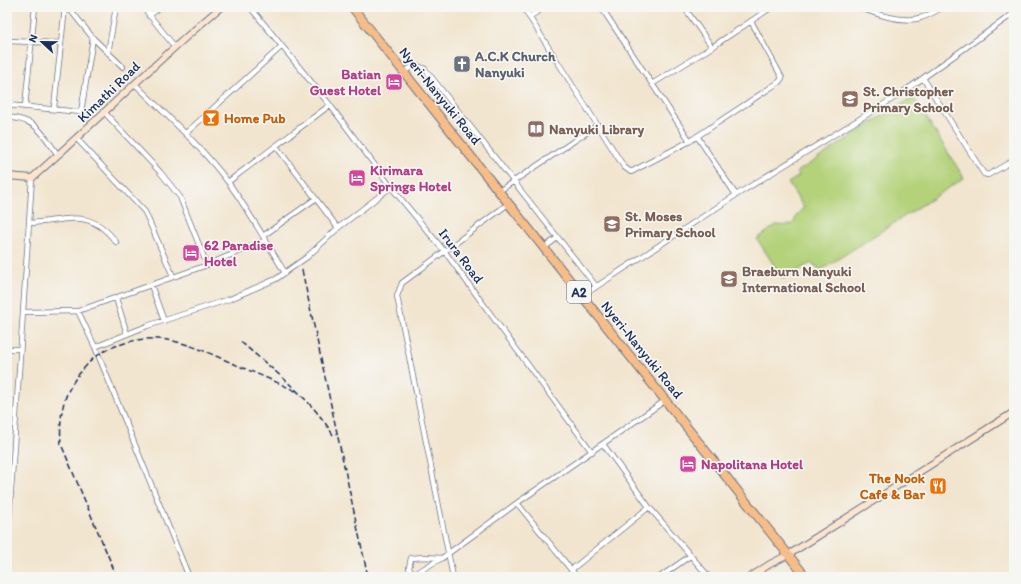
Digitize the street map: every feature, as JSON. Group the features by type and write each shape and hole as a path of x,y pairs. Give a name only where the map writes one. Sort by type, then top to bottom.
{"highway":[{"name":"Nyeri-Nanyuki Road","path":"352,7 806,577"}],"street":[{"path":"25,107 35,7"},
{"path":"67,7 93,38 123,67"},
{"path":"54,108 60,43 67,7"},
{"path":"108,53 116,7"},
{"path":"143,7 174,46"},
{"path":"149,16 160,7"},
{"name":"Kimathi Road","path":"32,178 105,113 174,46 221,7"},
{"name":"Irura Road","path":"250,7 281,47 330,105 391,187 445,252 592,452"},
{"path":"523,7 624,167 631,172 690,141 781,80 778,69 751,21"},
{"path":"529,17 545,7"},
{"path":"601,7 690,141"},
{"path":"684,7 712,47"},
{"path":"652,84 712,47 772,7"},
{"path":"858,7 888,16 912,19 926,16 943,7"},
{"path":"582,296 736,195 902,93 1014,13"},
{"path":"7,105 82,111 93,38"},
{"path":"7,41 60,43"},
{"path":"186,133 281,47"},
{"path":"404,72 412,65 417,65 425,69 596,286"},
{"path":"923,78 984,174 988,176 1014,160"},
{"path":"135,84 186,133 228,182 265,238 285,273"},
{"path":"228,182 330,105"},
{"path":"105,113 160,172 180,197 207,265"},
{"path":"7,117 26,120 37,127 58,155"},
{"path":"499,191 598,125"},
{"path":"697,136 736,195"},
{"path":"77,139 144,212 173,276"},
{"path":"276,146 338,228"},
{"path":"7,176 32,178 7,550"},
{"path":"95,347 127,334 230,299 276,280 307,257 338,228 391,187"},
{"path":"24,312 78,311 207,265 265,238 315,199"},
{"path":"453,577 396,299 402,283 508,204"},
{"path":"30,223 82,218 93,220 103,226 116,242"},
{"path":"544,248 557,238"},
{"path":"151,285 164,321"},
{"path":"116,298 127,334"},
{"path":"78,311 95,347 189,577"},
{"path":"7,349 20,350"},
{"path":"442,558 411,558 409,568 411,572 416,573 442,558 448,552 517,503 666,400"},
{"path":"750,577 770,564 788,555 1014,412"},
{"path":"603,444 649,507 690,556 710,577"},
{"path":"7,472 13,472"},
{"path":"517,503 577,577"},
{"path":"570,570 649,507"},
{"path":"660,577 690,556"}],"green space":[{"path":"914,98 964,178 821,270 811,263 783,279 757,239 776,225 790,225 804,208 788,183 799,176 797,172 901,104"}],"railway":[{"path":"302,270 368,577"},
{"path":"117,577 61,444 62,412 67,393 78,375 93,358 102,352 137,340 151,339 178,342 205,351 297,392"},
{"path":"241,342 303,397 333,435"}],"place":[{"name":"A.C.K Church Nanyuki","path":"462,64"},
{"name":"Batian Guest Hotel","path":"394,82"},
{"name":"St. Christopher Primary School","path":"850,99"},
{"name":"Home Pub","path":"211,118"},
{"name":"Nanyuki Library","path":"536,129"},
{"name":"Kirimara Springs Hotel","path":"357,178"},
{"name":"St. Moses Primary School","path":"612,224"},
{"name":"62 Paradise Hotel","path":"191,253"},
{"name":"Braeburn Nanyuki International School","path":"729,279"},
{"name":"Napolitana Hotel","path":"688,464"},
{"name":"The Nook Cafe & Bar","path":"938,486"}]}
